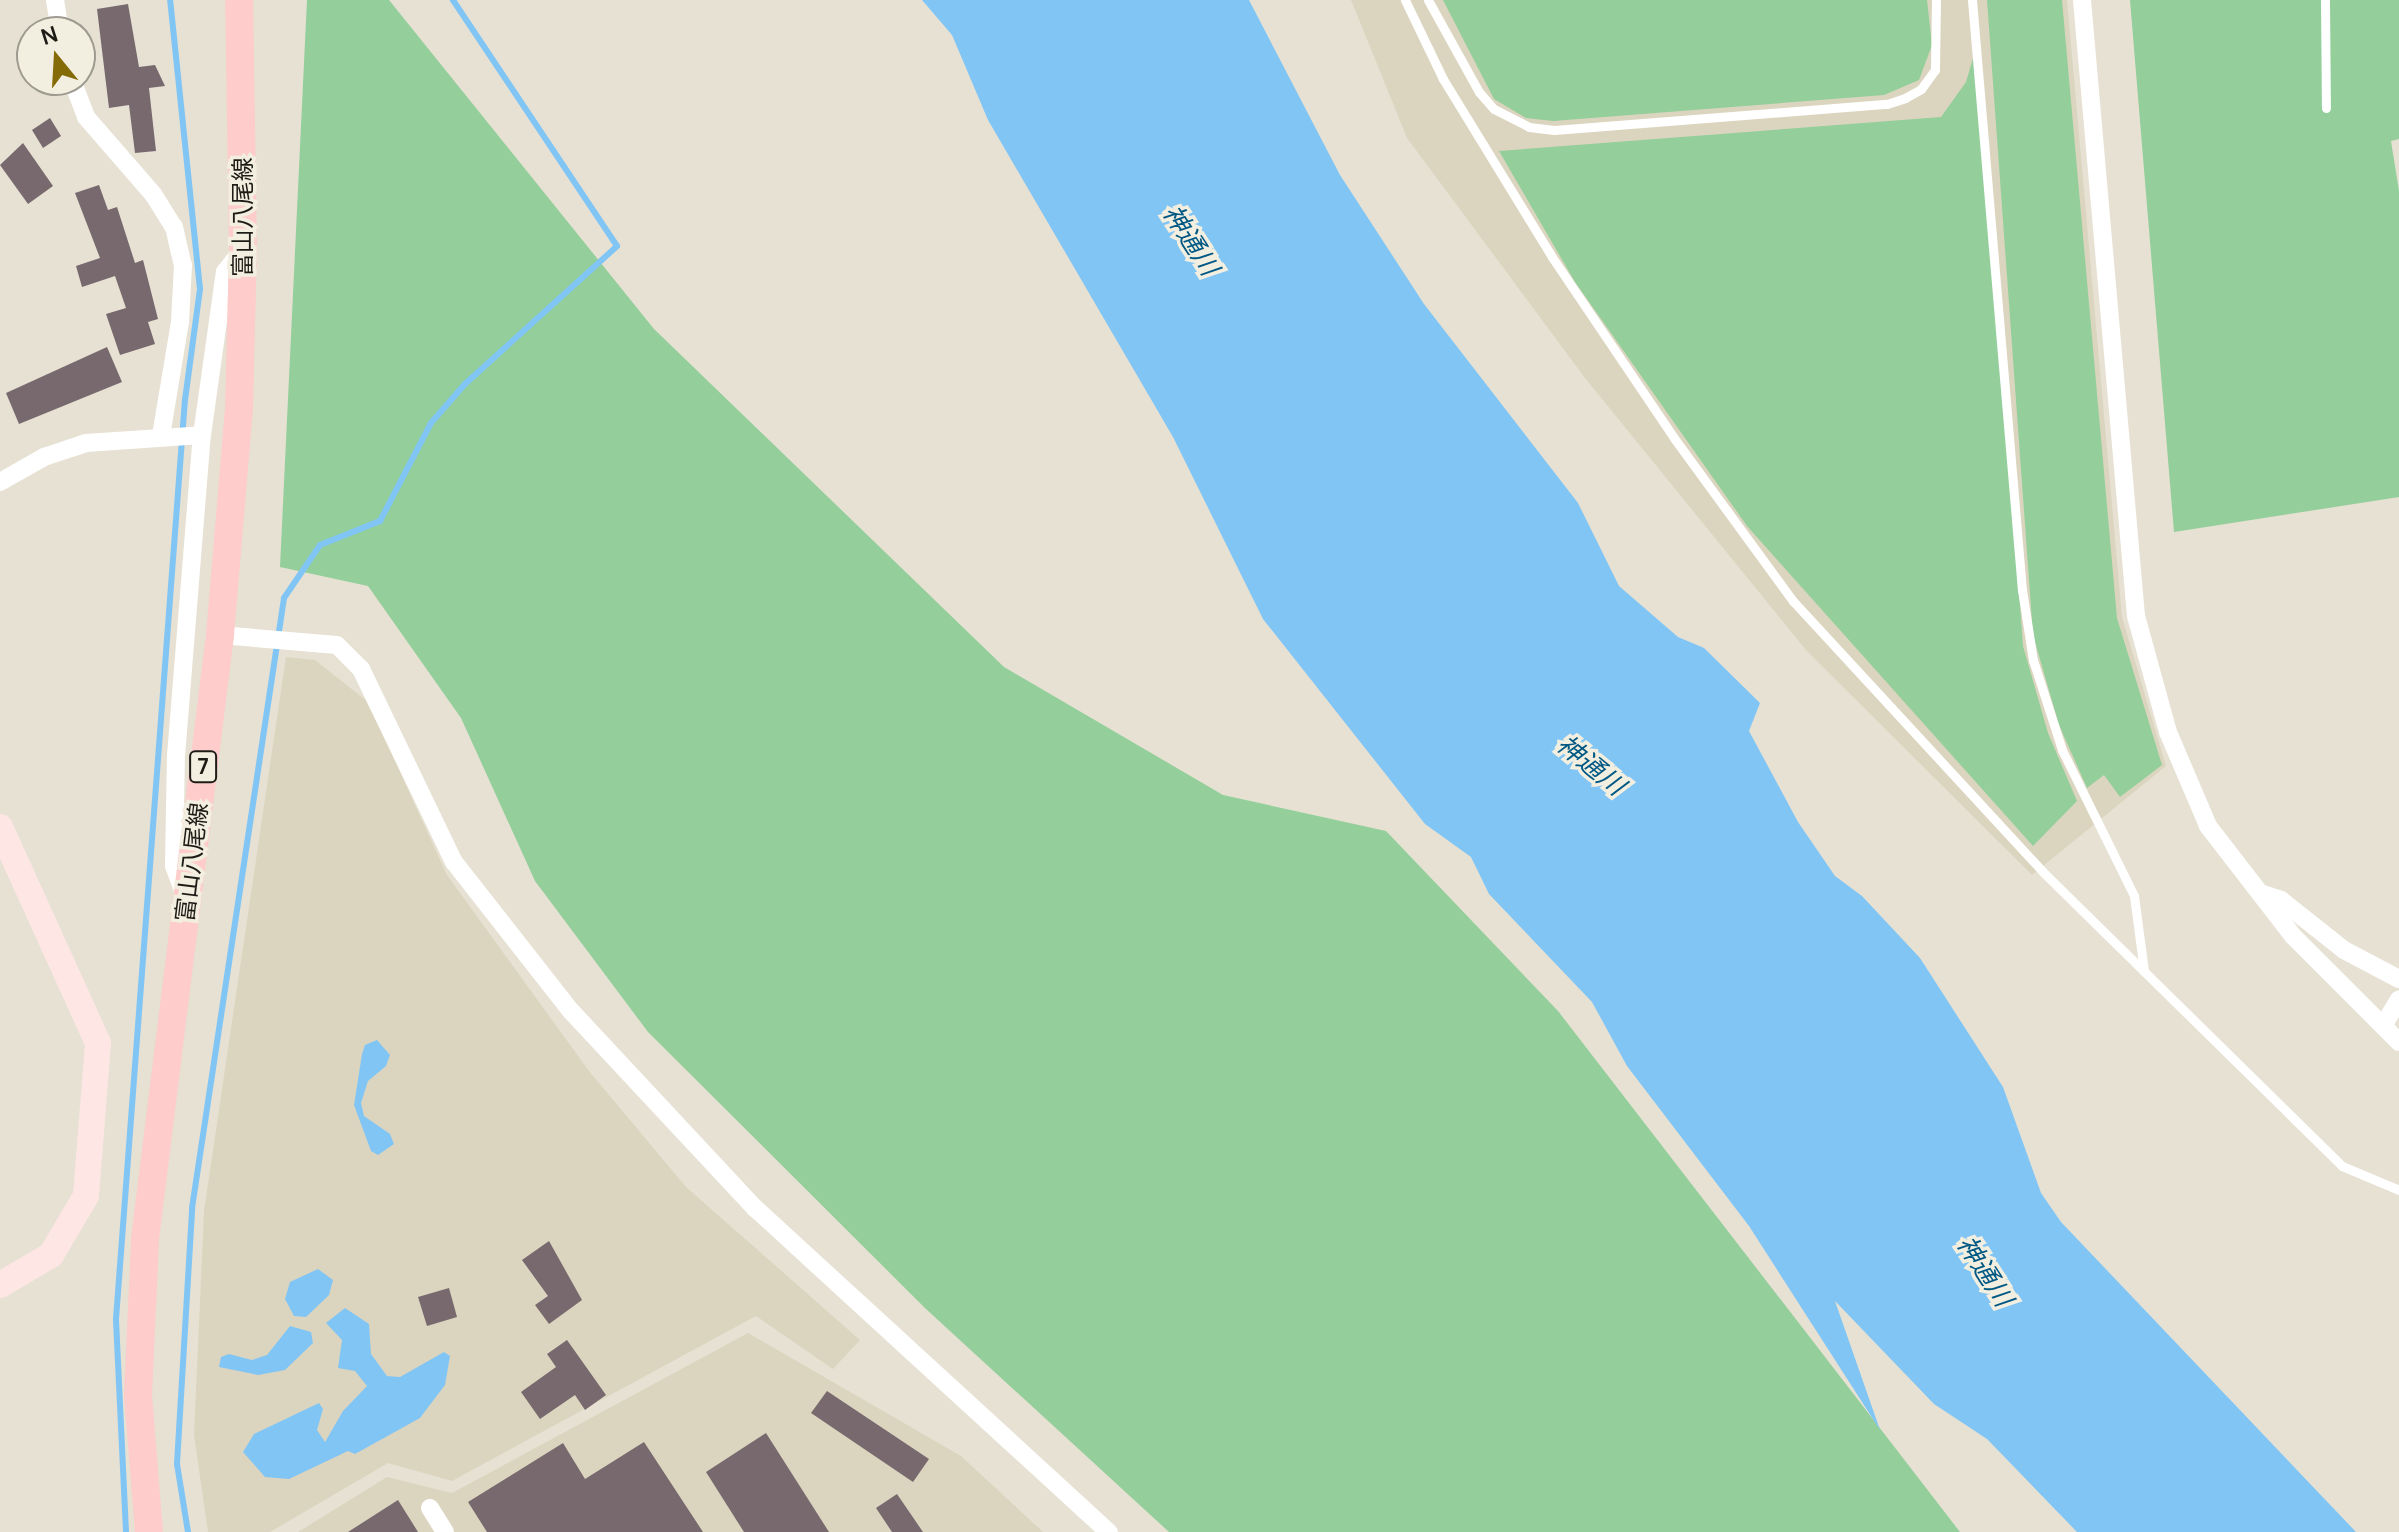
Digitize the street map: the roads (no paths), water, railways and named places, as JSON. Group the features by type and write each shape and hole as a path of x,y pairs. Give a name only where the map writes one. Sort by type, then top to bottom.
{"main road":[{"name":"富山八尾線","path":"149,1532 138,1395 145,1239 220,635 239,410 243,248 239,0"}],"street":[{"path":"2082,0 2136,616 2168,732 2208,826 2293,936 2399,1042"},
{"path":"78,96 86,117 160,205 174,227 180,252 182,435 174,866 186,899"},
{"path":"182,435 225,272 243,248"},
{"path":"0,482 44,457 86,443 182,435"},
{"path":"220,635 337,645 361,669 454,862 571,1011 755,1208 1109,1532"},
{"path":"0,827 98,1043 86,1196 51,1255 0,1285"},
{"path":"2260,893 2281,900 2344,950 2399,979"},
{"path":"2383,1026 2399,999"},
{"path":"430,1508 445,1532"}],"lane":[{"path":"1405,0 1443,79 1552,257 1674,438 1793,601 1940,765 2342,1166 2399,1190"},
{"path":"1428,0 1479,92 1494,109 1529,127 1554,130 1887,104 1905,98 1921,89 1935,70 1936,0"},
{"path":"1972,0 2022,590 2033,660 2062,750 2134,896 2144,971"},
{"path":"2325,0 2326,108"}],"water":[{"name":"神通川","path":"922,0 1249,0 1340,175 1424,304 1578,503 1619,586 1678,637 1704,648 1760,703 1749,731 1798,822 1835,876 1862,896 1920,958 2003,1087 2041,1193 2061,1222 2356,1532 2077,1532 1987,1439 1934,1404 1835,1301 1880,1430 1749,1226 1627,1066 1592,1002 1489,894 1471,857 1425,824 1263,619 1173,437 988,120 952,35"},
{"path":"377,1040 390,1055 386,1066 368,1081 361,1103 364,1116 390,1134 394,1144 378,1155 371,1151 354,1105 365,1045"},
{"path":"318,1269 333,1280 329,1295 306,1317 294,1316 285,1299 290,1282"},
{"path":"345,1308 369,1324 371,1354 387,1376 400,1377 444,1352 450,1356 445,1385 420,1418 355,1454 348,1451 289,1479 265,1477 243,1452 254,1434 319,1403 323,1409 317,1430 325,1442 343,1411 367,1386 355,1371 338,1368 342,1340 326,1323"},
{"path":"290,1326 311,1332 313,1343 285,1370 258,1375 219,1367 221,1357 229,1354 252,1360 267,1355"}],"waterway":[{"path":"126,1532 116,1319 185,400 200,289 170,0"},
{"path":"188,1532 177,1464 192,1208 284,598 320,545 380,521 431,423 465,384 617,246 453,0"}]}
